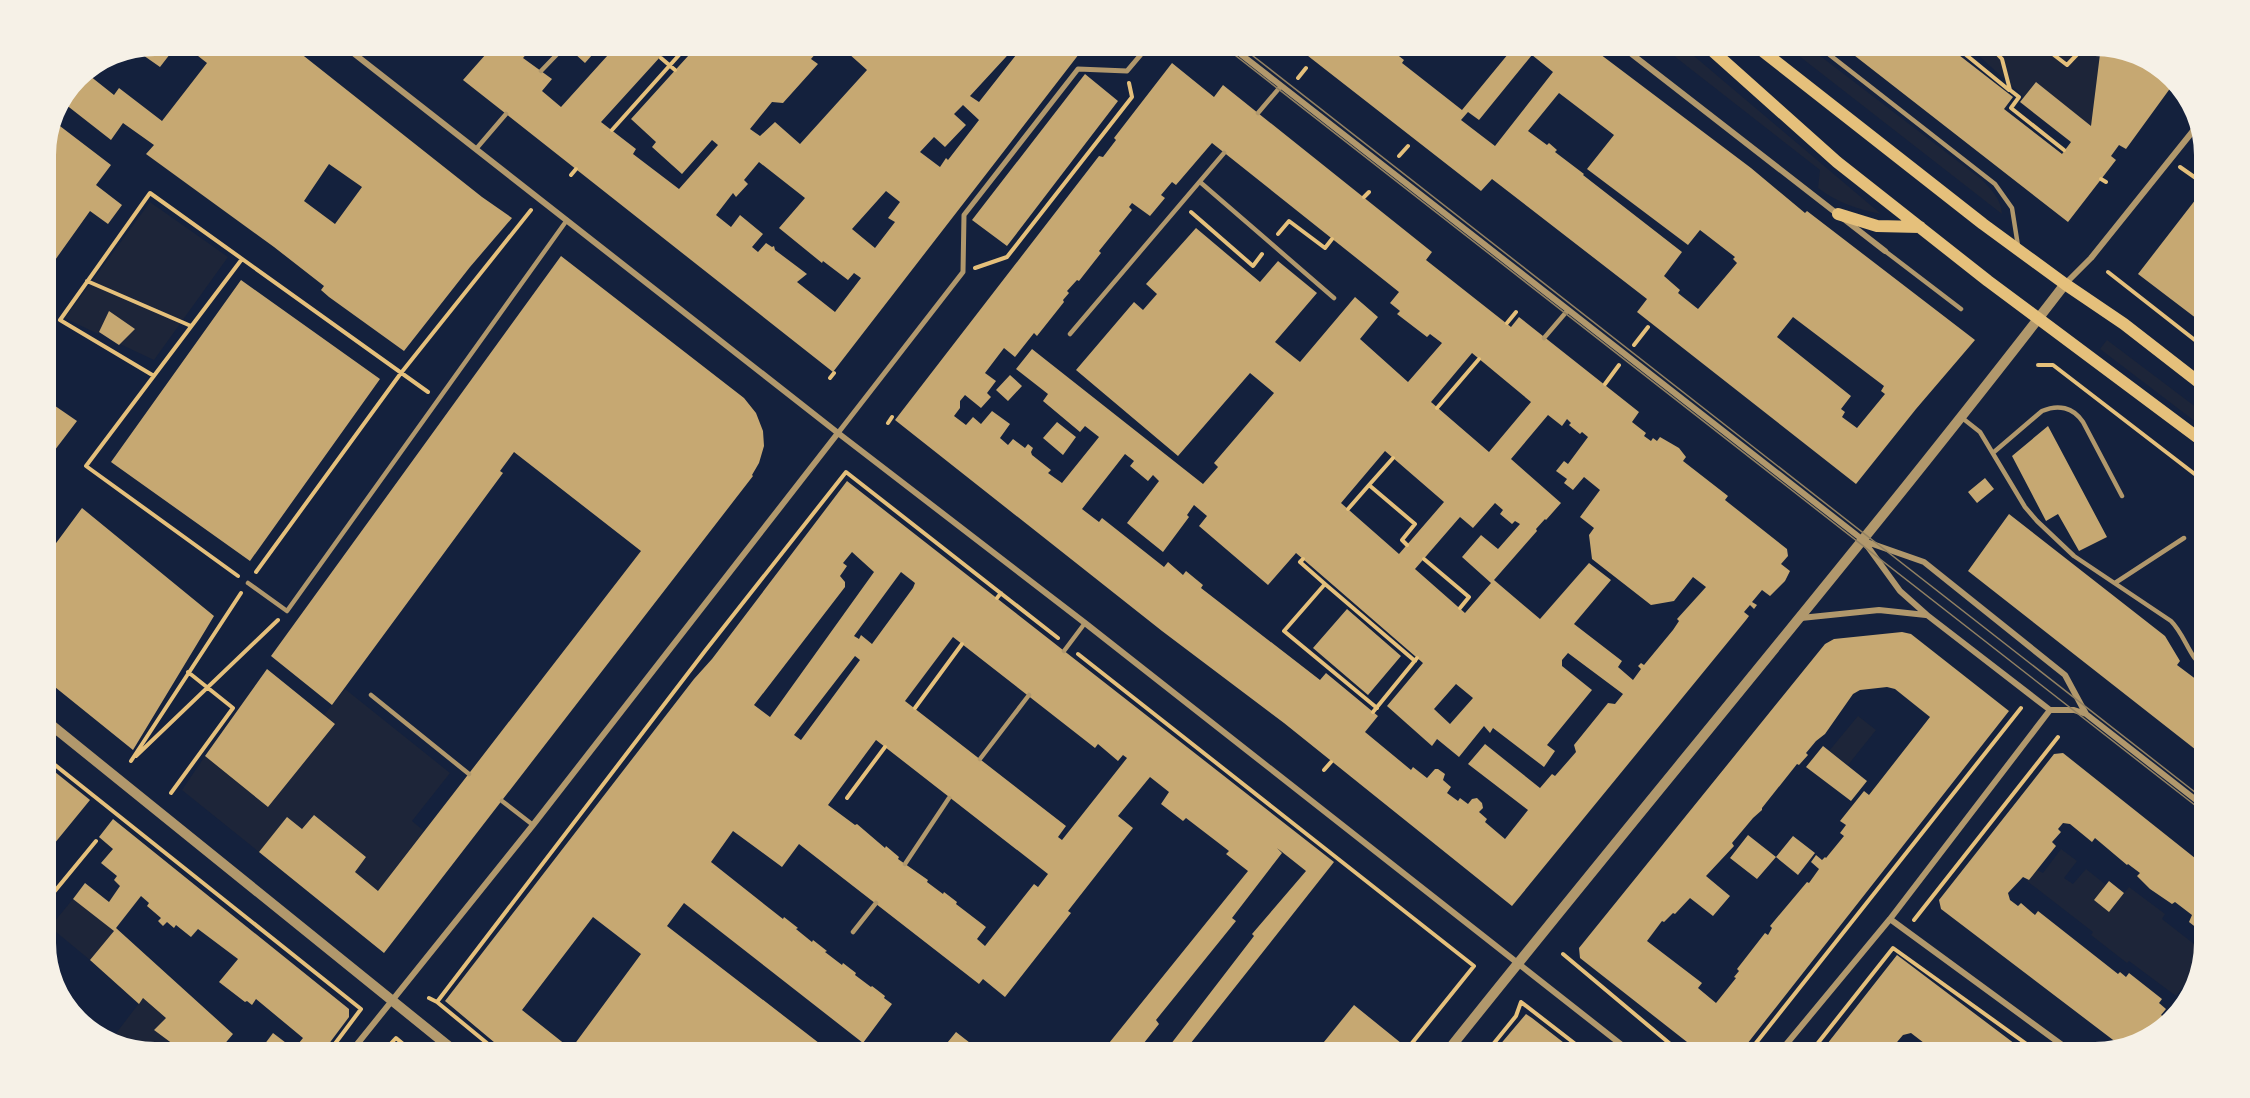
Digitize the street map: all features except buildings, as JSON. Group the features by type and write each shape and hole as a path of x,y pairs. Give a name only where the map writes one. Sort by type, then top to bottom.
{"main road":[{"path":"1718,56 1838,162 1988,281 2194,435"},
{"path":"1769,56 2019,251 2124,324 2194,378"},
{"path":"1838,214 1877,226 1920,227"}],"street":[{"path":"357,56 1618,1042"},
{"path":"358,1042 533,825 963,272 964,215 1078,69 1127,71 1140,56"},
{"path":"1243,56 1863,540 1900,591 1927,615 2050,710 2073,710 2086,714 2194,798"},
{"path":"1634,56 1885,250"},
{"path":"1455,1042 1801,618 2065,284 2091,258 2192,133"},
{"path":"1863,540 1924,562 2065,675 2086,714"},
{"path":"1801,618 1879,610 1927,615"},
{"path":"1788,1042 1890,919 2050,710"},
{"path":"56,729 444,1042"},
{"path":"1890,919 2058,1042"}],"lane":[{"path":"541,71 555,56"},
{"path":"1831,56 1995,184 2012,208 2019,251"},
{"path":"1258,113 1281,86"},
{"path":"476,149 506,114"},
{"path":"1071,334 1224,153"},
{"path":"1200,182 1334,298"},
{"path":"248,583 287,611 567,220"},
{"path":"1885,250 1961,309"},
{"path":"1544,338 1568,310"},
{"path":"1994,452 2042,411 2068,408 2074,411 2082,422 2122,496"},
{"path":"1961,417 1980,432 2025,507 2037,521 2074,556 2170,621 2178,628 2194,656"},
{"path":"2115,583 2184,538"},
{"path":"1064,651 1085,623"},
{"path":"371,695 468,774"},
{"path":"980,759 1029,695"},
{"path":"905,864 949,798"},
{"path":"502,801 533,825"},
{"path":"853,932 876,903"}],"path":[{"path":"612,130 678,56"},
{"path":"1968,56 2019,98 2011,108 2064,150"},
{"path":"1998,56 2010,90"},
{"path":"2055,56 2067,65 2076,56"},
{"path":"661,58 675,70"},
{"path":"1298,78 1306,68"},
{"path":"963,272 1007,257 1132,97 1127,71"},
{"path":"1399,156 1408,146"},
{"path":"2171,160 2194,177"},
{"path":"1068,166 1074,172"},
{"path":"571,175 576,169"},
{"path":"1061,175 1067,180"},
{"path":"1364,197 1369,192"},
{"path":"154,376 60,320 150,193 438,399"},
{"path":"1181,204 1253,266"},
{"path":"287,611 131,760 248,583 401,373 531,210"},
{"path":"1248,272 1289,221 1325,248 1332,239"},
{"path":"242,259 86,466 248,583"},
{"path":"2108,272 2194,339"},
{"path":"87,281 191,326"},
{"path":"1507,323 1516,312"},
{"path":"1437,408 1479,359"},
{"path":"2038,365 2053,365 2194,474"},
{"path":"830,378 834,373"},
{"path":"888,423 892,417"},
{"path":"1348,509 1393,458"},
{"path":"1369,485 1415,524 1402,540 1407,545"},
{"path":"1303,559 1300,562 1416,660 1375,710 1284,631 1325,584"},
{"path":"1424,559 1469,597 1460,608"},
{"path":"997,598 1000,593"},
{"path":"915,708 962,644"},
{"path":"171,793 233,708 188,672"},
{"path":"1757,1042 2021,708"},
{"path":"1819,1042 2058,737"},
{"path":"847,798 885,747"},
{"path":"1324,770 1331,762"},
{"path":"56,766 361,1009 336,1042"},
{"path":"56,890 96,841"},
{"path":"437,1002 555,847"},
{"path":"1893,948 2024,1042"},
{"path":"1563,954 1668,1042"},
{"path":"429,998 485,1042"},
{"path":"1494,1042 1516,1016 1521,1002 1573,1042"},
{"path":"438,1012 442,1007"}],"shaded area":[{"path":"1674,56 1694,56 1881,214 1848,205 1818,188 1820,170"},
{"path":"1799,56 1820,56 1981,179 1998,199 2002,214"},
{"path":"1979,56 2100,56 2091,126 2036,82 2024,97"},
{"path":"150,202 228,257 154,360 120,344 109,312 98,334 65,318"},
{"path":"2107,340 2194,406 2194,421 2100,349"},
{"path":"345,689 450,773 412,821 424,831 378,891 355,872 366,857 314,815 302,829 259,852 182,790 205,756 268,807 335,724 324,715"},
{"path":"1858,716 1876,730 1848,765 1829,751"},
{"path":"2061,849 2077,861 2064,878 2073,884 2086,869 2106,885 2095,900 2109,912 2129,887 2165,914 2162,919 2194,944 2193,963 2189,976 2176,996 2129,961 2127,963 2091,935 2093,932 2027,881 2037,870 2043,873"},
{"path":"73,899 114,931 90,960 56,932 56,920"},
{"path":"143,998 166,1018 155,1030 171,1042 135,1041 116,1034"}],"tram line":[{"path":"1236,56 2194,804"},
{"path":"1253,56 2194,791"}]}
